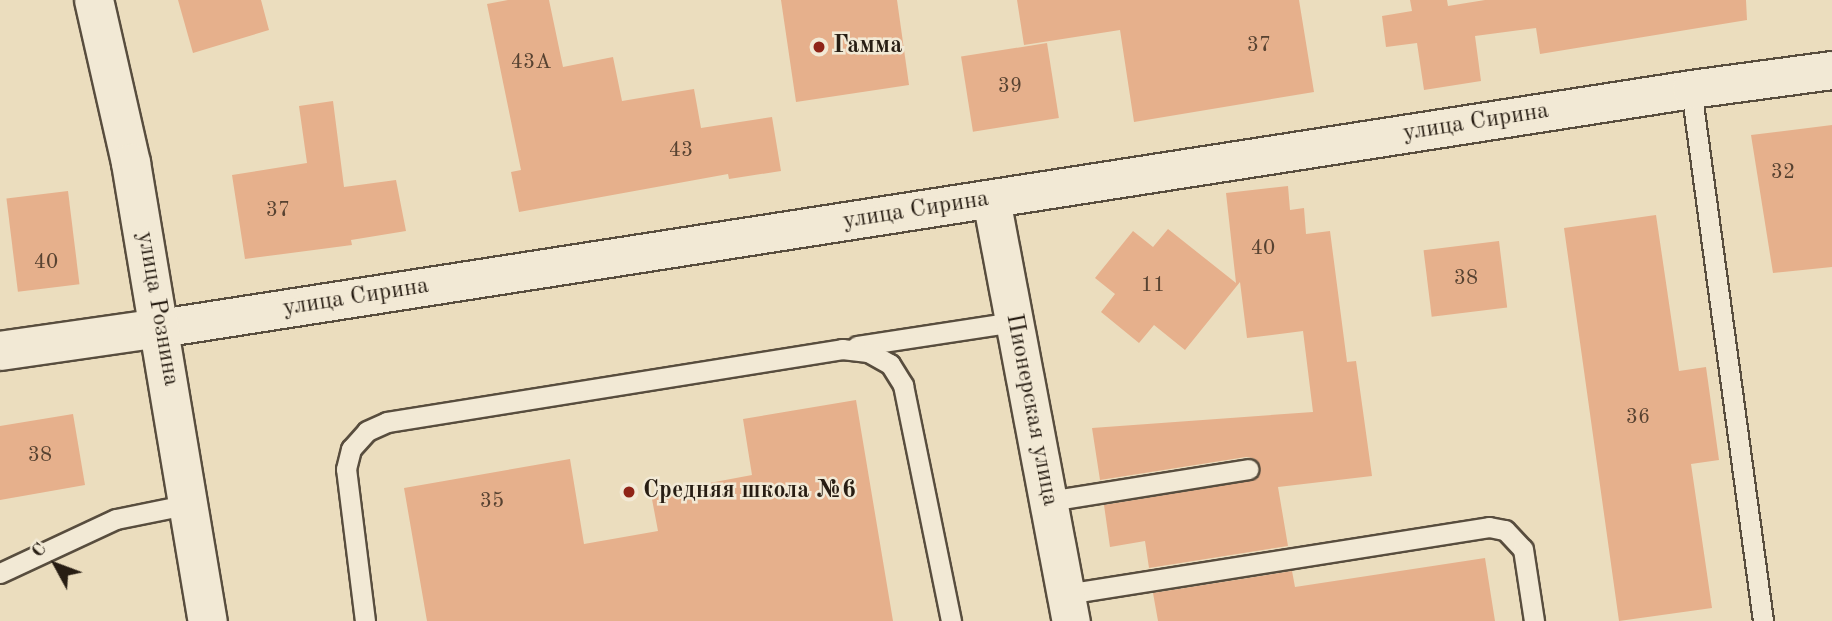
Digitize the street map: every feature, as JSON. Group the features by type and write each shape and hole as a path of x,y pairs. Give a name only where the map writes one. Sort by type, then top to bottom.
{"main road":[{"name":"улица Рознина","path":"94,0 131,163 208,621"},
{"name":"улица Сирина","path":"0,351 160,328"}],"street":[{"name":"улица Сирина","path":"160,328 1691,89 1832,70"},
{"name":"Пионерская улица","path":"991,199 1069,608"}],"lane":[{"path":"1691,89 1763,621"},
{"path":"365,621 346,469 351,449 366,431 387,422 1014,322"},
{"path":"842,349 868,352 890,364 903,385 951,621"},
{"path":"1049,500 1248,469"},
{"path":"0,573 116,519 190,505"},
{"path":"1069,608 1489,527 1505,530 1523,549 1534,621"}],"building":[{"path":"178,0 261,0 269,30 193,53"},
{"path":"508,0 549,0 563,67 613,57 622,101 694,89 701,128 772,117 781,171 729,179 728,174 519,212 511,172 521,170 487,4"},
{"path":"781,0 897,0 909,85 796,102"},
{"path":"1017,0 1299,0 1314,92 1134,122 1120,30 1024,45"},
{"path":"1410,0 1447,0 1448,6 1485,0 1746,0 1747,20 1540,54 1536,28 1475,36 1481,81 1424,90 1417,43 1386,47 1382,16 1412,11"},
{"path":"1047,43 1059,118 973,132 961,57"},
{"path":"333,101 344,187 396,180 406,231 351,240 352,245 245,259 232,175 307,163 299,106"},
{"path":"1832,125 1832,267 1773,273 1751,135"},
{"path":"1288,186 1290,210 1304,208 1306,234 1330,231 1347,362 1356,361 1372,476 1278,487 1288,546 1149,568 1145,541 1110,547 1104,505 1250,481 1259,474 1260,466 1253,458 1246,457 1100,480 1092,428 1313,412 1303,331 1247,338 1240,282 1185,350 1154,325 1139,343 1101,312 1115,294 1095,278 1133,231 1153,247 1168,229 1236,283 1226,193"},
{"path":"68,191 79,284 18,292 6,199"},
{"path":"1656,215 1679,371 1706,367 1719,460 1691,464 1712,608 1619,621 1564,228"},
{"path":"1499,241 1507,308 1432,317 1424,250"},
{"path":"856,400 893,621 427,621 404,488 570,459 584,544 658,531 651,494 752,475 743,419"},
{"path":"73,414 85,485 0,500 0,426"},
{"path":"1485,558 1495,621 1158,621 1153,593 1292,571 1295,587"}],"place":[{"name":"Гамма","path":"819,47"},
{"name":"Средняя школа №6","path":"629,492"}]}
